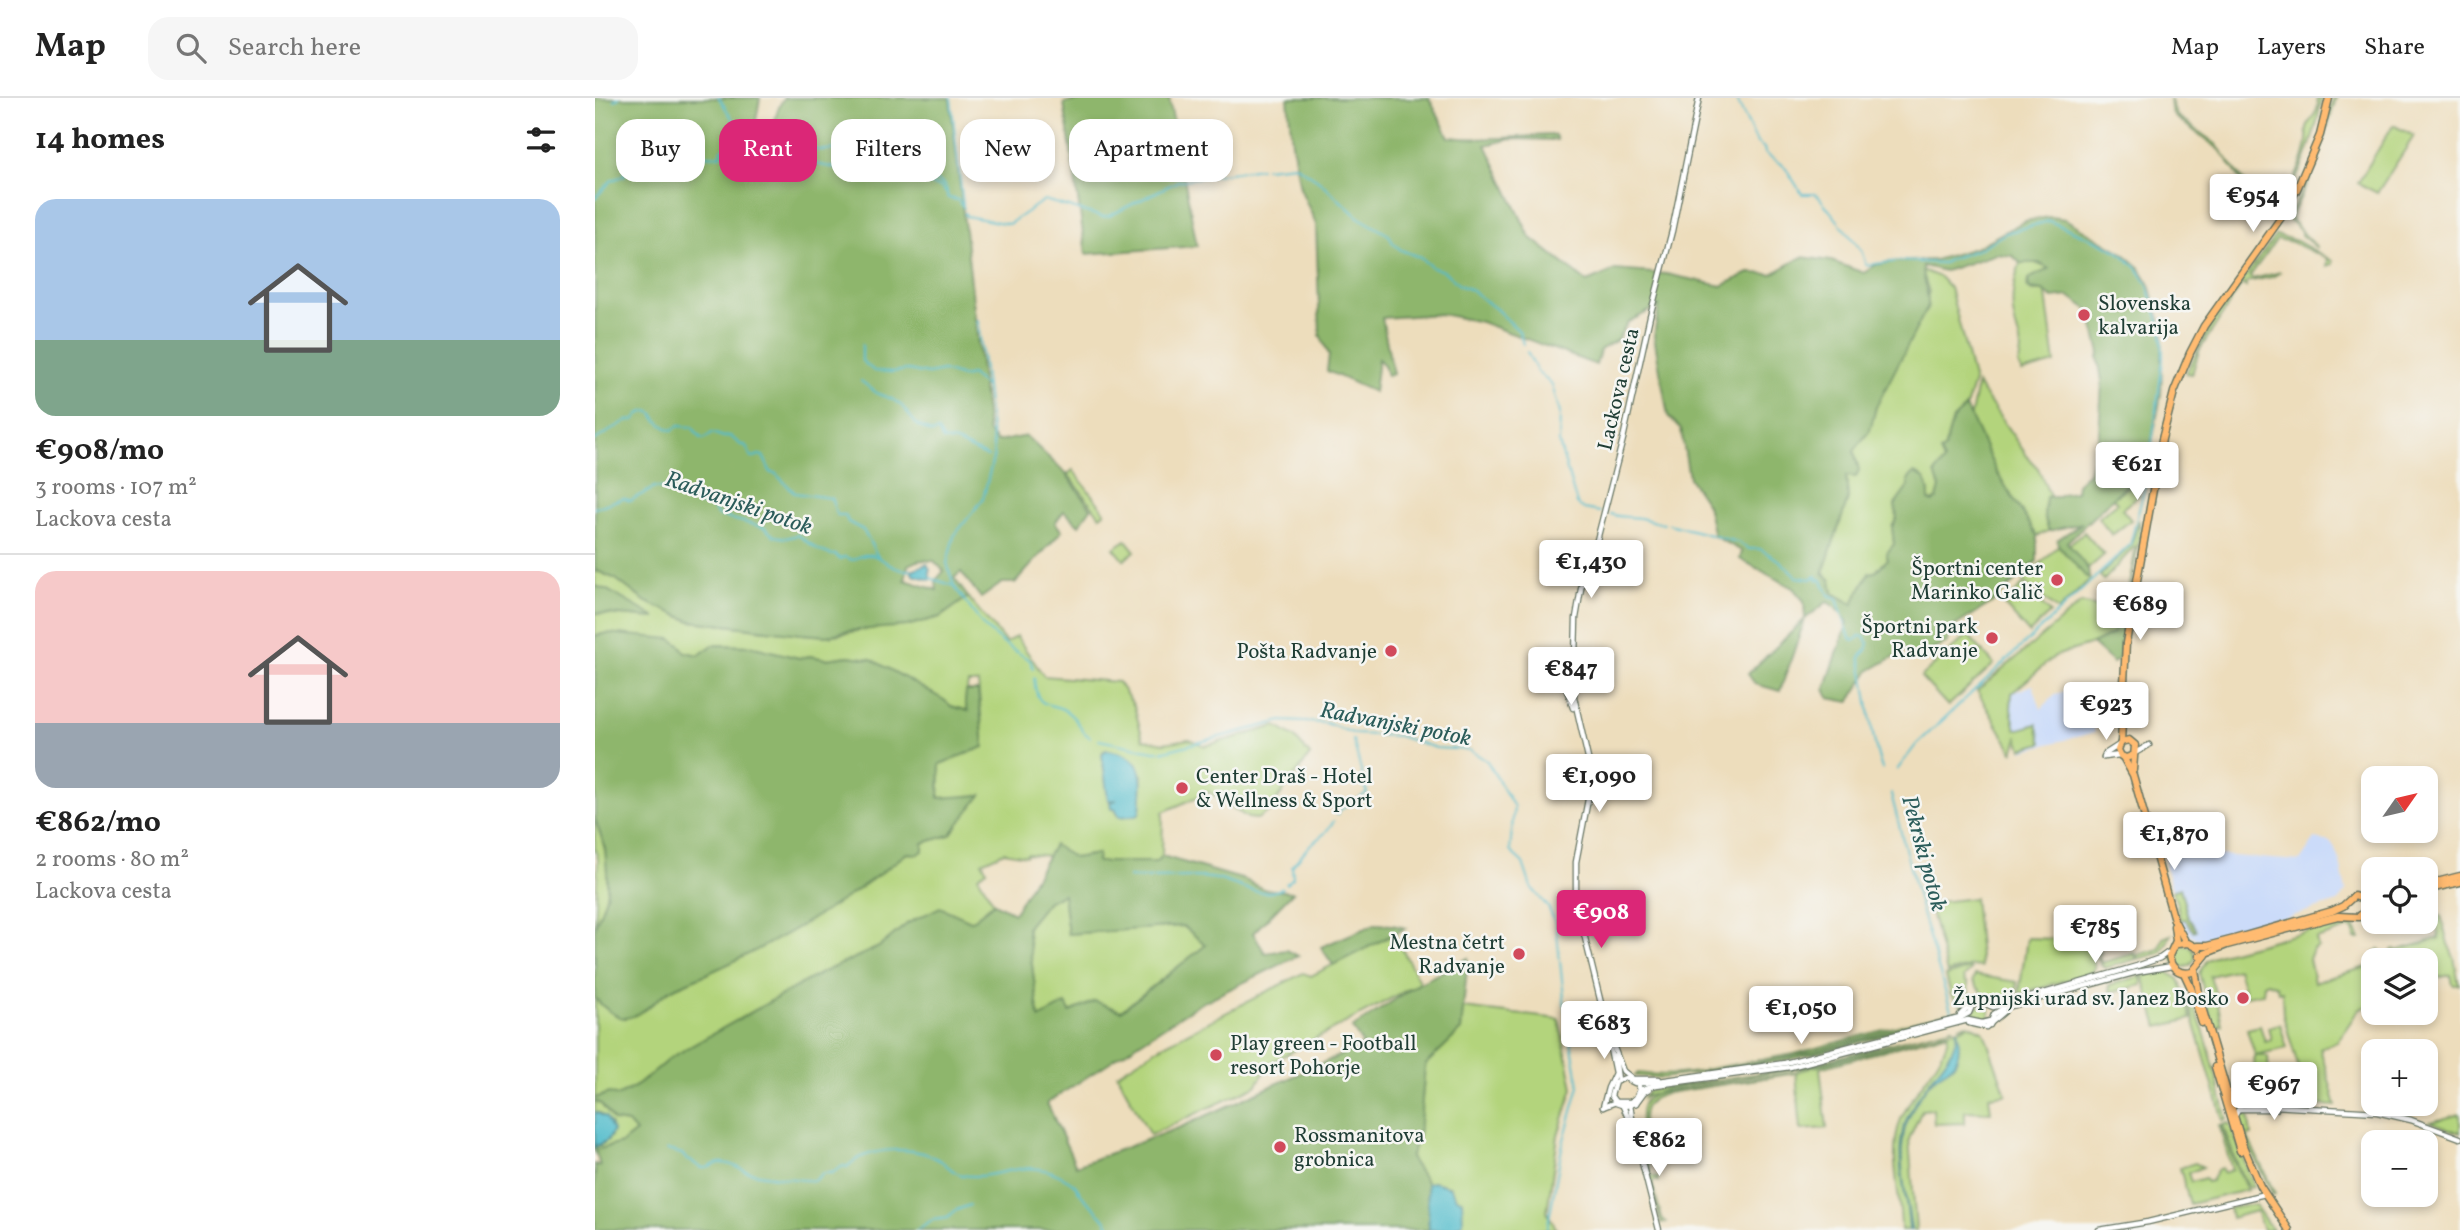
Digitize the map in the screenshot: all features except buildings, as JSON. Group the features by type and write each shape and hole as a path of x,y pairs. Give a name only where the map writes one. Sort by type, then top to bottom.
{"main road":[{"path":"2264,1195 2246,1156 2191,970 2170,959 2178,941 2174,920 2133,775 2118,750 2123,722 2122,684 2126,643 2162,439 2176,385 2204,326 2297,189 2320,135 2329,98"},
{"path":"2123,722 2133,742 2133,775"},
{"path":"2120,743 2133,742"},
{"path":"2122,757 2134,754"},
{"path":"2438,882 2460,876"},
{"path":"2438,887 2460,882"},
{"path":"2199,952 2332,911 2354,896 2361,898"},
{"path":"2345,904 2348,915 2354,918 2361,915"},
{"path":"2287,1230 2264,1195 2236,1140 2197,1005 2191,970 2199,952 2207,946 2348,915"},
{"path":"2178,941 2190,940 2199,952"}],"street":[{"name":"Lackova cesta","path":"1572,687 1580,590 1597,541 1623,439 1672,230 1699,98"},
{"path":"1579,725 1572,687 1565,689 1579,725 1589,763 1590,789 1576,862 1575,893 1608,1032 1615,1081"},
{"path":"2133,742 2149,745 2134,754"},
{"path":"2120,743 2104,757 2115,754 2122,757"},
{"path":"2137,969 2160,958 2170,959"},
{"path":"1955,1021 1974,1003 1991,1005 2024,1001 2170,959"},
{"path":"1969,1013 1972,1021 1980,1027 1990,1023 1996,1015 2024,1001"},
{"path":"1608,1032 1626,1076 1636,1081 1664,1082 1790,1067 1933,1030 1969,1013 1974,1003"},
{"path":"1991,1005 1996,1015"},
{"path":"1612,1041 1618,1070 1603,1107 1624,1104 1641,1092 1664,1082 1792,1061 1940,1023 1972,1021"},
{"path":"1615,1081 1626,1076"},
{"path":"1636,1081 1641,1092"},
{"path":"1610,1092 1624,1104 1635,1131 1659,1230"},
{"path":"2228,1098 2238,1104 2377,1112 2411,1119 2460,1138"},
{"path":"1624,1104 1635,1131"},
{"path":"2234,1119 2239,1108 2298,1108"},
{"path":"2099,1230 2148,1223 2264,1195"}],"shaded area":[{"path":"2033,685 2041,709 2056,694 2081,686 2095,732 2022,751 2011,709 2012,693"},
{"path":"2315,839 2330,842 2340,862 2346,891 2338,902 2208,941 2201,941 2184,931 2166,869 2164,851 2300,861"}],"green space":[{"path":"595,98 760,98 756,119 719,119 719,182 817,182 817,119 775,119 784,98 950,98 988,432 997,442 1026,436 1066,474 1091,508 1079,525 1064,511 1055,523 1062,531 1015,583 1002,583 981,598 961,572 954,578 968,597 940,617 907,626 846,631 828,636 691,621 646,602 616,579 595,570","holes":["920,560 934,561 944,571 936,580 937,590 905,580 908,565"]},
{"path":"1094,98 1169,98 1173,119 1069,119 1069,137 1064,103"},
{"path":"1288,98 1429,98 1449,137 1555,135 1557,140 1511,139 1486,145 1530,237 1587,282 1615,270 1666,274 1722,286 1749,273 1772,274 1802,257 1831,261 1864,273 1875,265 1935,260 1975,248 2025,221 2050,217 2065,219 2123,253 2139,267 2150,285 2163,330 2161,395 2147,469 2123,488 2067,542 2088,569 2089,577 2086,577 2058,545 2057,540 2082,523 2049,531 2044,515 2046,497 2076,492 2077,484 2090,470 2099,434 2102,381 2098,357 2100,353 2089,310 2069,296 2053,298 2043,291 2029,289 2028,279 2049,269 2039,263 2020,263 2013,256 1996,254 1945,271 1923,266 1928,306 1876,407 1870,430 1854,451 1859,470 1856,477 1846,476 1848,499 1823,573 1831,580 1833,593 1853,604 1869,573 1875,572 1887,560 1887,553 1894,544 1892,527 1897,518 1895,505 1914,473 1927,483 1929,500 1932,502 1937,499 1940,488 1935,473 1944,461 1940,452 1944,450 1953,419 1966,407 1996,471 2037,536 2037,561 1993,602 1950,629 1947,643 1915,658 1910,657 1906,650 1869,671 1849,702 1829,698 1825,689 1848,622 1827,602 1805,619 1804,601 1793,588 1740,559 1742,551 1714,536 1707,505 1689,478 1681,429 1668,416 1654,336 1659,306 1628,322 1617,340 1600,350 1596,365 1481,322 1441,314 1382,318 1393,374 1387,376 1384,365 1378,359 1374,392 1327,371 1329,355 1320,335 1316,224 1300,188"},
{"path":"2170,98 2176,115 2216,144 2245,182 2266,201 2276,206 2286,194 2300,166 2306,148 2308,125 2316,112 2317,98 2322,98 2306,156 2294,183 2279,208 2273,208 2253,197 2220,150 2174,116"},
{"path":"2333,98 2336,98 2317,164 2291,217 2317,248 2301,235 2301,231 2288,219 2314,167"},
{"path":"2393,125 2414,136 2377,193 2358,183"},
{"path":"1076,182 1185,182 1197,246 1086,254"},
{"path":"2276,235 2297,241 2333,261 2333,264 2327,266 2328,259 2292,242 2277,239 2250,276 2252,279 2281,272 2272,277 2246,282 2246,287 2242,284 2199,351 2192,374 2186,373 2213,320"},
{"path":"2033,262 2050,269 2028,279 2027,287 2032,291 2043,291 2046,295 2055,363 2022,372 2018,365 2021,351 2013,312 2013,293 2020,263"},
{"path":"1922,270 1940,277 1950,288 1974,382 1966,407 1953,419 1944,450 1941,452 1944,461 1935,473 1940,488 1937,499 1931,502 1929,491 1908,487 1895,505 1897,518 1892,527 1894,544 1887,553 1887,560 1875,572 1869,573 1853,605 1833,593 1831,580 1823,573 1848,499 1846,476 1854,451 1870,430 1876,407 1929,292"},
{"path":"1977,384 2038,468 2050,496 2044,509 2049,531 2037,536 1996,472 1970,420"},
{"path":"1073,470 1105,512 1100,516 1068,474"},
{"path":"2130,485 2139,495 2122,509 2131,520 2112,535 2098,518 2117,503 2113,498"},
{"path":"2139,520 2140,533 2126,613 2124,612 2136,547 2104,580 2100,576 2131,545"},
{"path":"2084,532 2104,555 2088,569 2067,546"},
{"path":"1126,540 1135,551 1124,560 1114,548"},
{"name":"Športni center Marinko Galič","path":"2058,546 2090,579 2058,611 2023,581"},
{"path":"595,570 616,579 646,602 691,621 828,636 940,617 968,597 1006,643 1016,636 1044,676 1118,682 1134,706 1143,739 1164,743 1189,739 1205,746 1276,726 1294,737 1310,755 1268,812 1257,819 1248,818 1209,792 1163,812 1162,856 1157,862 1096,862 1097,854 1074,858 1026,856 1004,852 982,862 987,870 978,876 994,903 971,921 908,923 879,947 821,973 670,1058 638,1085 618,1096 595,1098 595,998 618,1016 626,1017 640,1012 670,990 736,960 796,928 854,892 907,853 918,854 923,843 950,835 980,796 939,798 940,764 984,746 978,683 968,683 965,702 969,711 951,706 871,659 848,656 826,659 810,656 799,658 750,646 713,645 699,655 685,652 680,645 607,633 595,636 595,613 654,618 607,590 595,586","holes":["1108,750 1120,754 1142,775 1140,811 1133,816 1117,815 1110,802 1117,799 1108,799 1102,754"]},
{"path":"2023,585 2050,613 2029,633 2003,604"},
{"path":"595,586 607,590 656,618 595,613"},
{"path":"2081,603 2121,613 2122,617 2125,617 2124,624 2116,624 2112,634 2092,644 2055,656 2012,693 2011,709 2016,730 2037,724 2042,743 2022,749 2018,738 2013,752 1977,691"},
{"path":"1805,619 1780,691 1755,684 1748,674"},
{"path":"2116,624 2124,624 2119,659 2113,663 2092,644 2112,634"},
{"path":"607,633 671,639 685,652 699,655 713,645 750,646 799,658 849,656 871,659 951,706 968,711 966,691 978,691 984,747 940,764 939,798 981,795 950,835 923,843 923,851 918,854 907,853 825,911 766,945 676,987 646,1009 622,1018 595,998 595,927 607,894 607,873 605,849 595,818 595,636"},
{"path":"1968,635 1994,664 1948,706 1921,677"},
{"path":"595,818 608,866 608,885 595,927 598,859 595,850"},
{"path":"1054,845 1074,858 1098,854 1097,862 1157,862 1162,856 1245,880 1263,889 1293,892 1253,933 1265,953 1287,950 1298,956 1197,1005 1047,1103 1076,1166 1181,1127 1363,1045 1352,1028 1420,983 1468,958 1461,1030 1425,1065 1419,1134 1410,1158 1427,1183 1429,1230 595,1230 595,1164 600,1166 595,1150 622,1143 636,1132 628,1123 614,1121 595,1098 609,1093 618,1096 638,1085 670,1058 821,973 879,947 908,923 940,907 971,921 994,903 1014,913","holes":["1063,894 1068,934 1183,926 1206,945 1121,1011 1095,1001 1070,1012 1066,1004 1039,1018 1027,927 1048,901"]},
{"path":"2180,888 2188,917 2196,930 2193,931 2185,919 2180,920 2172,891"},
{"path":"1063,894 1068,934 1183,926 1206,945 1121,1011 1095,1002 1070,1012 1066,1004 1039,1019 1027,926 1048,901"},
{"path":"1974,898 1981,967 1971,966 1947,973 1929,903"},
{"path":"2438,916 2441,916 2454,957 2459,985 2453,985 2451,975 2438,978 2438,948 2406,948 2439,938"},
{"path":"2345,921 2354,926 2360,939 2355,939 2354,931 2350,928 2316,939 2318,947 2313,949 2309,959 2314,982 2361,969 2361,1008 2337,1042 2320,1048 2336,1106 2304,1104 2298,1066 2283,1015 2282,991 2278,992 2277,986 2268,982 2264,984 2263,993 2246,996 2238,969 2210,976 2216,996 2212,997 2213,1000 2217,999 2222,1025 2214,1029 2199,973 2207,960"},
{"path":"1375,924 1406,928 1333,965 1321,947"},
{"name":"Play green - Football resort Pohorje","path":"1394,934 1420,983 1270,1063 1256,1086 1150,1135 1117,1074 1160,1047 1303,973 1311,976"},
{"path":"2171,935 2161,953 2137,959 2137,955 2159,949 2163,938"},
{"path":"2027,938 2088,940 2095,968 2090,973 2019,994"},
{"path":"2184,945 2192,948 2195,956 2192,964 2184,967 2176,964 2173,956 2176,948"},
{"path":"2100,950 2101,953 2098,954 2101,963 2135,953 2136,959 2105,968 2101,964 2098,958 2097,954"},
{"path":"1970,968 1964,977 1968,983 1969,998 1962,1006 1951,995 1946,976"},
{"path":"2163,970 2179,979 2191,1019 2158,1027 2143,976"},
{"path":"1975,975 2017,982 2016,994 1996,999 1986,996 1973,981"},
{"path":"2141,976 2142,985 2110,993 2109,985"},
{"path":"2188,1001 2191,1001 2203,1029 2227,1119 2223,1120"},
{"path":"1982,1005 1990,1013 1982,1021 1974,1013"},
{"path":"1463,1008 1559,1019 1573,1088 1558,1135 1547,1212 1557,1230 1449,1230 1461,1225 1456,1198 1450,1186 1427,1183 1410,1158 1419,1134 1425,1065 1461,1030"},
{"path":"1946,1013 1944,1016 1811,1052 1703,1070 1794,1054"},
{"path":"1951,1016 1844,1047 1778,1062 1663,1078 1635,1076 1638,1073 1689,1073 1748,1065 1836,1047"},
{"path":"1968,1024 1984,1032 2006,1094 1989,1096 1991,1112 1965,1111 1965,1123 1934,1124 1933,1109 1922,1110 1909,1139 1916,1230 1901,1230 1895,1162 1897,1135 1911,1100 1942,1054 1948,1033 1820,1068 1827,1128 1801,1130 1796,1073 1668,1093 1652,1100 1643,1114 1644,1131 1651,1176 1658,1177 1658,1181 1652,1183 1662,1219 1666,1222 1661,1223 1646,1161 1641,1125 1641,1111 1648,1098 1664,1092 1795,1072 1966,1027 1967,1025 1959,1026"},
{"path":"2280,1024 2287,1048 2255,1055 2247,1029 2260,1026 2265,1041 2271,1039 2268,1027"},
{"path":"1954,1027 1807,1067 1668,1089 1643,1098 1649,1091 1661,1088 1796,1068"},
{"path":"2254,1056 2268,1056 2269,1081 2255,1081"},
{"path":"595,1101 601,1104 614,1121 628,1123 636,1132 622,1143 595,1150 595,1147 611,1136 611,1124 600,1113 595,1112"},
{"path":"2242,1112 2248,1112 2251,1135 2247,1136 2275,1194 2273,1195 2249,1147 2239,1117"},
{"path":"2460,1114 2460,1133 2431,1122"},
{"path":"2229,1123 2254,1186 2249,1188 2237,1165 2223,1125"},
{"path":"2219,1125 2247,1190 2190,1204 2180,1168 2195,1163 2203,1167 2188,1173 2191,1182 2205,1178 2207,1182 2211,1181 2218,1169 2222,1168 2223,1173 2232,1170"},
{"path":"2255,1205 2272,1230 2263,1230 2256,1211 2231,1218 2229,1208"}],"water":[{"path":"927,564 930,580 913,575 911,570"},
{"path":"1106,750 1120,753 1136,763 1141,779 1138,815 1119,817 1115,809 1111,809 1110,802 1117,800 1108,800 1102,754"},
{"path":"1957,1029 1959,1046 1955,1062 1923,1092 1904,1131 1902,1157 1909,1230 1900,1153 1904,1127 1910,1112 1918,1098 1950,1054"},
{"path":"595,1112 606,1117 613,1131 608,1140 595,1147"},
{"path":"1427,1183 1450,1187 1456,1198 1462,1200 1463,1223 1443,1230 1429,1230"}],"waterway":[{"path":"614,100 619,98"},
{"path":"719,98 733,119"},
{"path":"951,98 963,205"},
{"name":"Pekrski potok","path":"1736,98 1757,143 1764,148 1765,153 1785,167 1802,194 1815,194 1819,197 1861,250 1866,265 1900,261 1943,263 1977,250 2006,233 2049,221 2119,252 2137,268 2148,285 2162,331 2163,359 2152,444 2130,545 1916,745 1897,770"},
{"path":"595,198 612,180 624,176 630,162 636,161 657,144 672,138 679,140 681,145 684,143 691,150 694,148 697,155 715,156 721,155 722,149 733,144 738,146 747,140 759,145 779,141 785,145 789,142 808,149 832,150 856,145 876,136 883,143 897,169 941,183 946,188 948,198 958,200 964,208"},
{"path":"817,165 871,179 889,174 941,187 945,192"},
{"path":"1265,168 1295,165 1318,180 1358,217 1389,235 1401,250 1419,257 1433,268 1444,271 1459,285 1471,290 1496,309 1519,331 1523,344"},
{"path":"965,213 966,216 1009,224 1044,200 1103,217 1178,181 1260,168"},
{"path":"978,320 994,454 983,499 954,536 947,563 954,586 984,627 1004,644 1030,660 1033,668"},
{"path":"862,345 862,361 874,371 908,370 928,374 943,371 962,377 971,375 985,386"},
{"path":"1527,352 1537,371 1552,385 1560,413 1559,443 1577,504 1584,509 1600,512"},
{"path":"861,381 878,394 902,406 917,425 932,433 938,431 943,440 956,442 988,457"},
{"path":"595,440 647,411 673,430 678,426 692,427 704,439 712,433 730,436 745,445 752,458 763,456 771,473 775,473 795,493 831,498 837,515 845,515 848,522 863,530 878,557"},
{"name":"Radvanjski potok","path":"595,508 623,498 631,501 654,487 663,488 668,493 681,494 701,505 705,504 714,509 717,515 765,528 774,536 786,538 798,535 816,548 836,555 839,559 877,556 894,567 911,570"},
{"path":"1610,514 1664,524"},
{"path":"1669,524 1737,542 1749,549 1760,549 1779,560 1797,577 1810,579 1817,576 1818,580 1821,579 1829,595 1837,599 1850,638 1854,641 1860,636 1864,637 1869,643 1867,650 1860,657 1874,741 1882,769"},
{"name":"Radvanjski potok","path":"930,578 952,585"},
{"path":"1034,678 1039,698 1048,705 1066,711 1090,737"},
{"name":"Radvanjski potok","path":"1099,740 1165,751 1282,721 1326,723 1355,734 1398,736 1436,748 1470,750 1487,761 1514,807 1510,851 1523,863 1531,887 1548,907 1556,924 1565,1008 1579,1086 1562,1147 1547,1230"},
{"path":"1337,815 1340,810 1367,793 1353,740"},
{"name":"Pekrski potok","path":"1891,794 1952,1014"},
{"path":"1286,884 1293,878 1292,866 1334,821"},
{"path":"1129,877 1210,878 1264,892 1283,888"},
{"path":"667,1150 682,1154 687,1160 703,1168 725,1163 751,1172 811,1180 823,1173 832,1173 843,1166 847,1167 867,1155 893,1150 931,1156 962,1175 1040,1169 1073,1183 1111,1230"},
{"path":"916,1230 932,1220 948,1218 954,1211 970,1205"}],"place":[{"name":"Slovenska kalvarija","path":"2084,315"},
{"name":"Športni center Marinko Galič","path":"2057,580"},
{"name":"Športni park Radvanje","path":"1992,638"},
{"name":"Pošta Radvanje","path":"1391,651"},
{"name":"Center Draš - Hotel & Wellness & Sport","path":"1182,788"},
{"name":"Mestna četrt Radvanje","path":"1519,954"},
{"name":"Župnijski urad sv. Janez Bosko","path":"2243,998"},
{"name":"Play green - Football resort Pohorje","path":"1216,1055"},
{"name":"Rossmanitova grobnica","path":"1280,1147"}]}
